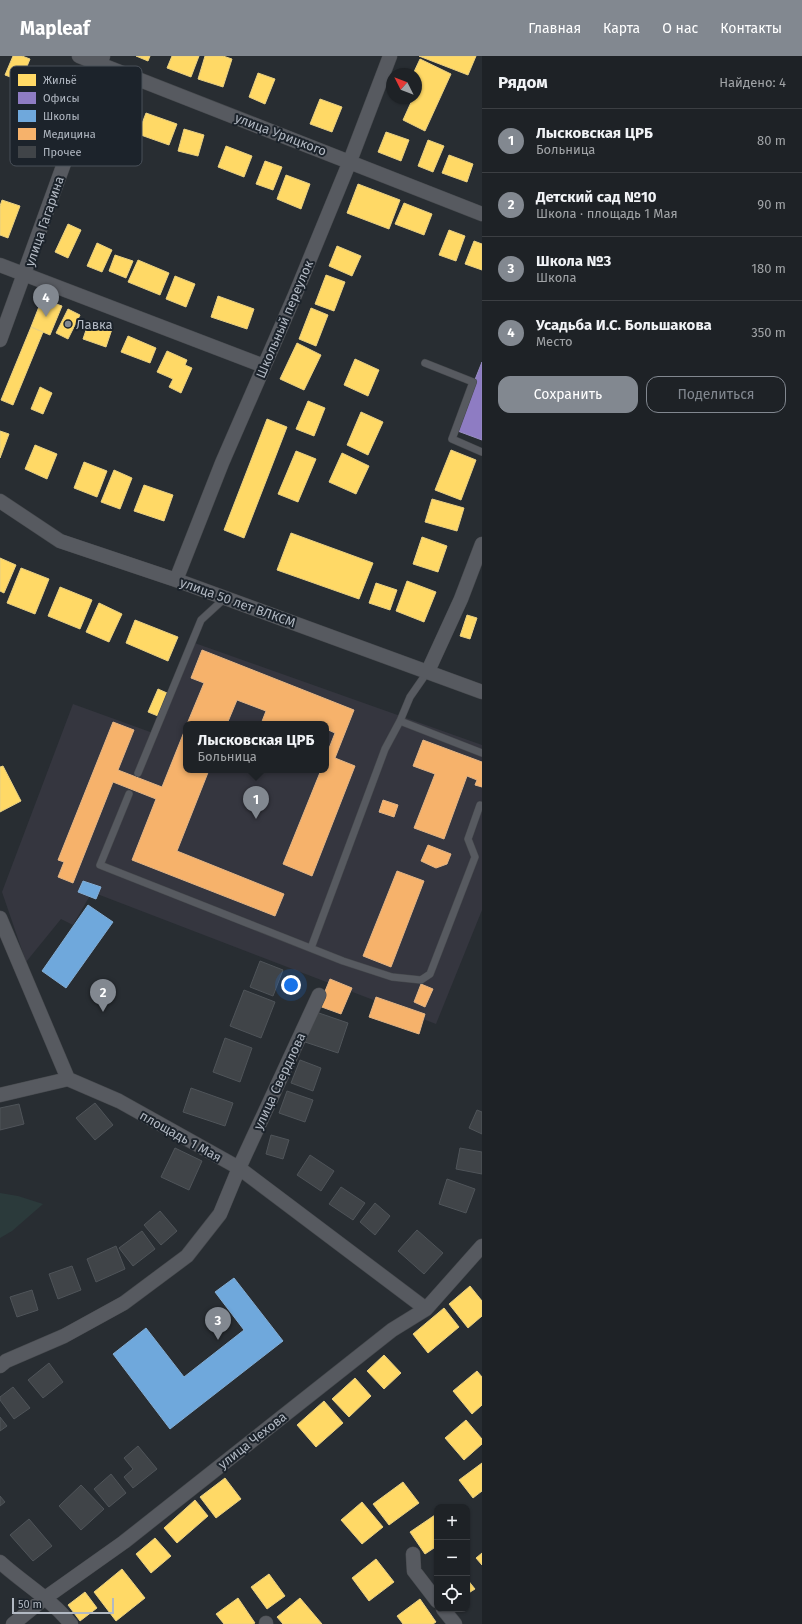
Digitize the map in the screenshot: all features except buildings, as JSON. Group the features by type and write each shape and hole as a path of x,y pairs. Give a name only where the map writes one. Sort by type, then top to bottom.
{"street":[{"name":"улица Урицкого","path":"79,56 101,60 116,66"},
{"name":"Школьный переулок","path":"176,580 222,463 350,161 390,56"},
{"name":"улица Урицкого","path":"142,77 482,214"},
{"name":"улица Гагарина","path":"0,340 64,166"},
{"path":"0,265 264,366"},
{"name":"улица 50 лет ВЛКСМ","path":"0,501 60,541 176,580 482,692"},
{"path":"428,671 461,599 482,544"},
{"path":"0,918 68,1079 0,1095"},
{"name":"улица Свердлова","path":"0,1366 6,1361 64,1336 124,1303 187,1256 220,1214 239,1168 319,995"},
{"name":"площадь 1 Мая","path":"68,1079 119,1101 239,1168 426,1309"},
{"name":"улица Чехова","path":"13,1624 45,1598 124,1542 392,1330 426,1309 482,1246"},
{"path":"413,1554 414,1571 434,1597"},
{"path":"0,1562 45,1598 71,1624"},
{"path":"445,1612 455,1624"}],"lane":[{"path":"425,363 473,382 452,439 482,452"},
{"path":"138,774 201,620 225,598"},
{"path":"311,948 385,748 410,697 428,671"},
{"path":"400,720 482,752"},
{"path":"128,794 100,865 311,948 392,977 421,980 430,974 479,858 468,839 480,805 482,806"}],"shaded area":[{"path":"189,641 482,745 482,910 436,1024 92,892 73,925 61,919 26,962 2,892 73,704 153,733"},
{"path":"0,1193 18,1196 43,1204 12,1231 0,1238"}],"place":[{"name":"Усадьба И.С. Большакова","path":"46,317"},
{"name":"Лавка","path":"68,324"},
{"name":"Лысковская ЦРБ","path":"256,819"},
{"name":"Детский сад №10","path":"103,1012"},
{"name":"Школа №3","path":"218,1340"}]}
